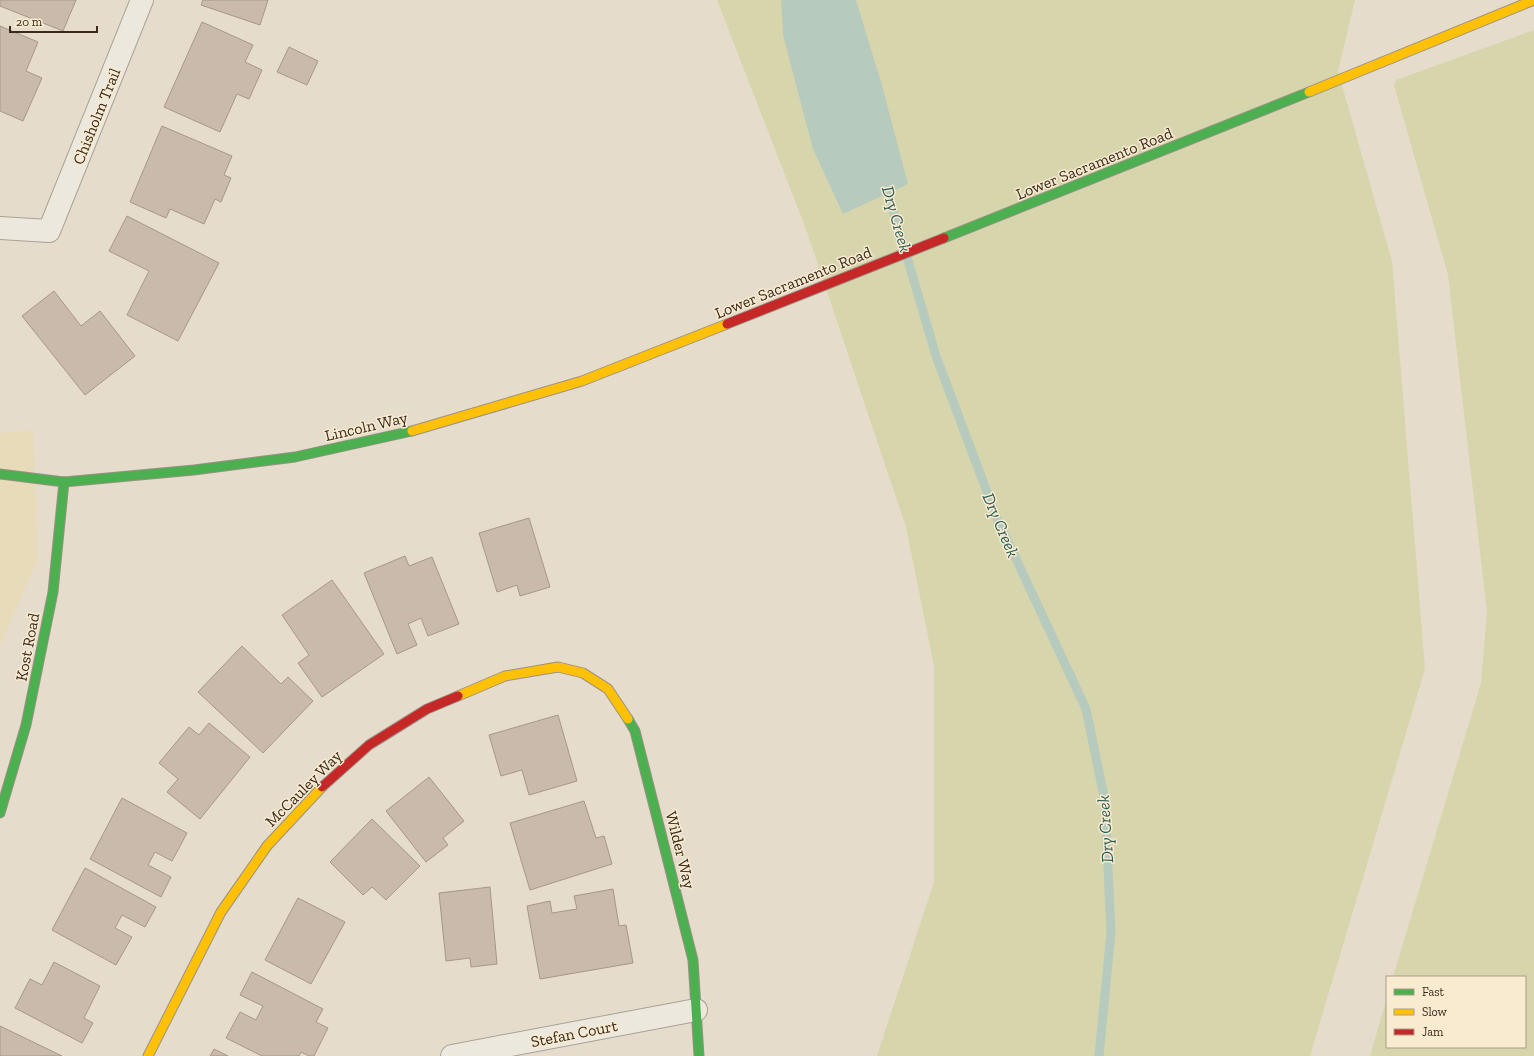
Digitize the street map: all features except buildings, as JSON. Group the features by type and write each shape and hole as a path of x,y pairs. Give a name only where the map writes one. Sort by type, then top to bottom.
{"main road":[{"name":"Lower Sacramento Road","path":"664,350 1252,116 1534,0"},
{"name":"Lincoln Way","path":"0,474 64,482 194,470 288,458 396,436 582,382 664,350"},
{"name":"Kost Road","path":"0,813 26,725 52,600 64,482"},
{"name":"McCauley Way","path":"148,1056 221,912 267,846 316,792 369,745 427,709 506,676 558,667 583,673"},
{"name":"Wilder Way","path":"583,673 608,689 635,731 693,960 699,1056"}],"street":[{"name":"Chisholm Trail","path":"0,228 49,232 142,0"},
{"name":"Stefan Court","path":"452,1056 696,1010"}],"shaded area":[{"path":"717,0 1355,0 1338,71 1392,261 1425,669 1310,1056 877,1056 934,882 934,666 906,527 806,229"},
{"path":"781,0 856,0 881,82 908,184 843,214 813,149 783,35"},
{"path":"1534,30 1534,1056 1370,1056 1386,1001 1386,1048 1526,1048 1526,976 1393,976 1481,683 1487,612 1448,275 1394,85 1396,80"},
{"path":"33,430 38,559 0,645 0,433"}],"waterway":[{"name":"Dry Creek","path":"885,182 936,356 996,516 1086,709 1105,801 1111,932 1099,1056"}],"traffic: fast":[{"path":"944,238 1309,92"},
{"path":"0,474 64,482 194,470 295,457 412,431"},
{"path":"0,813 26,725 53,592 64,482"},
{"path":"628,719 635,731 693,960 699,1056"}],"traffic: slow":[{"path":"1309,92 1534,0"},
{"path":"412,431 582,381 727,324"},
{"path":"458,696 505,676 558,667 583,673 608,689 628,719"},
{"path":"148,1056 221,912 267,846 322,787"}],"traffic: jam":[{"path":"727,324 944,238"},
{"path":"322,787 369,745 427,709 458,696"}]}
